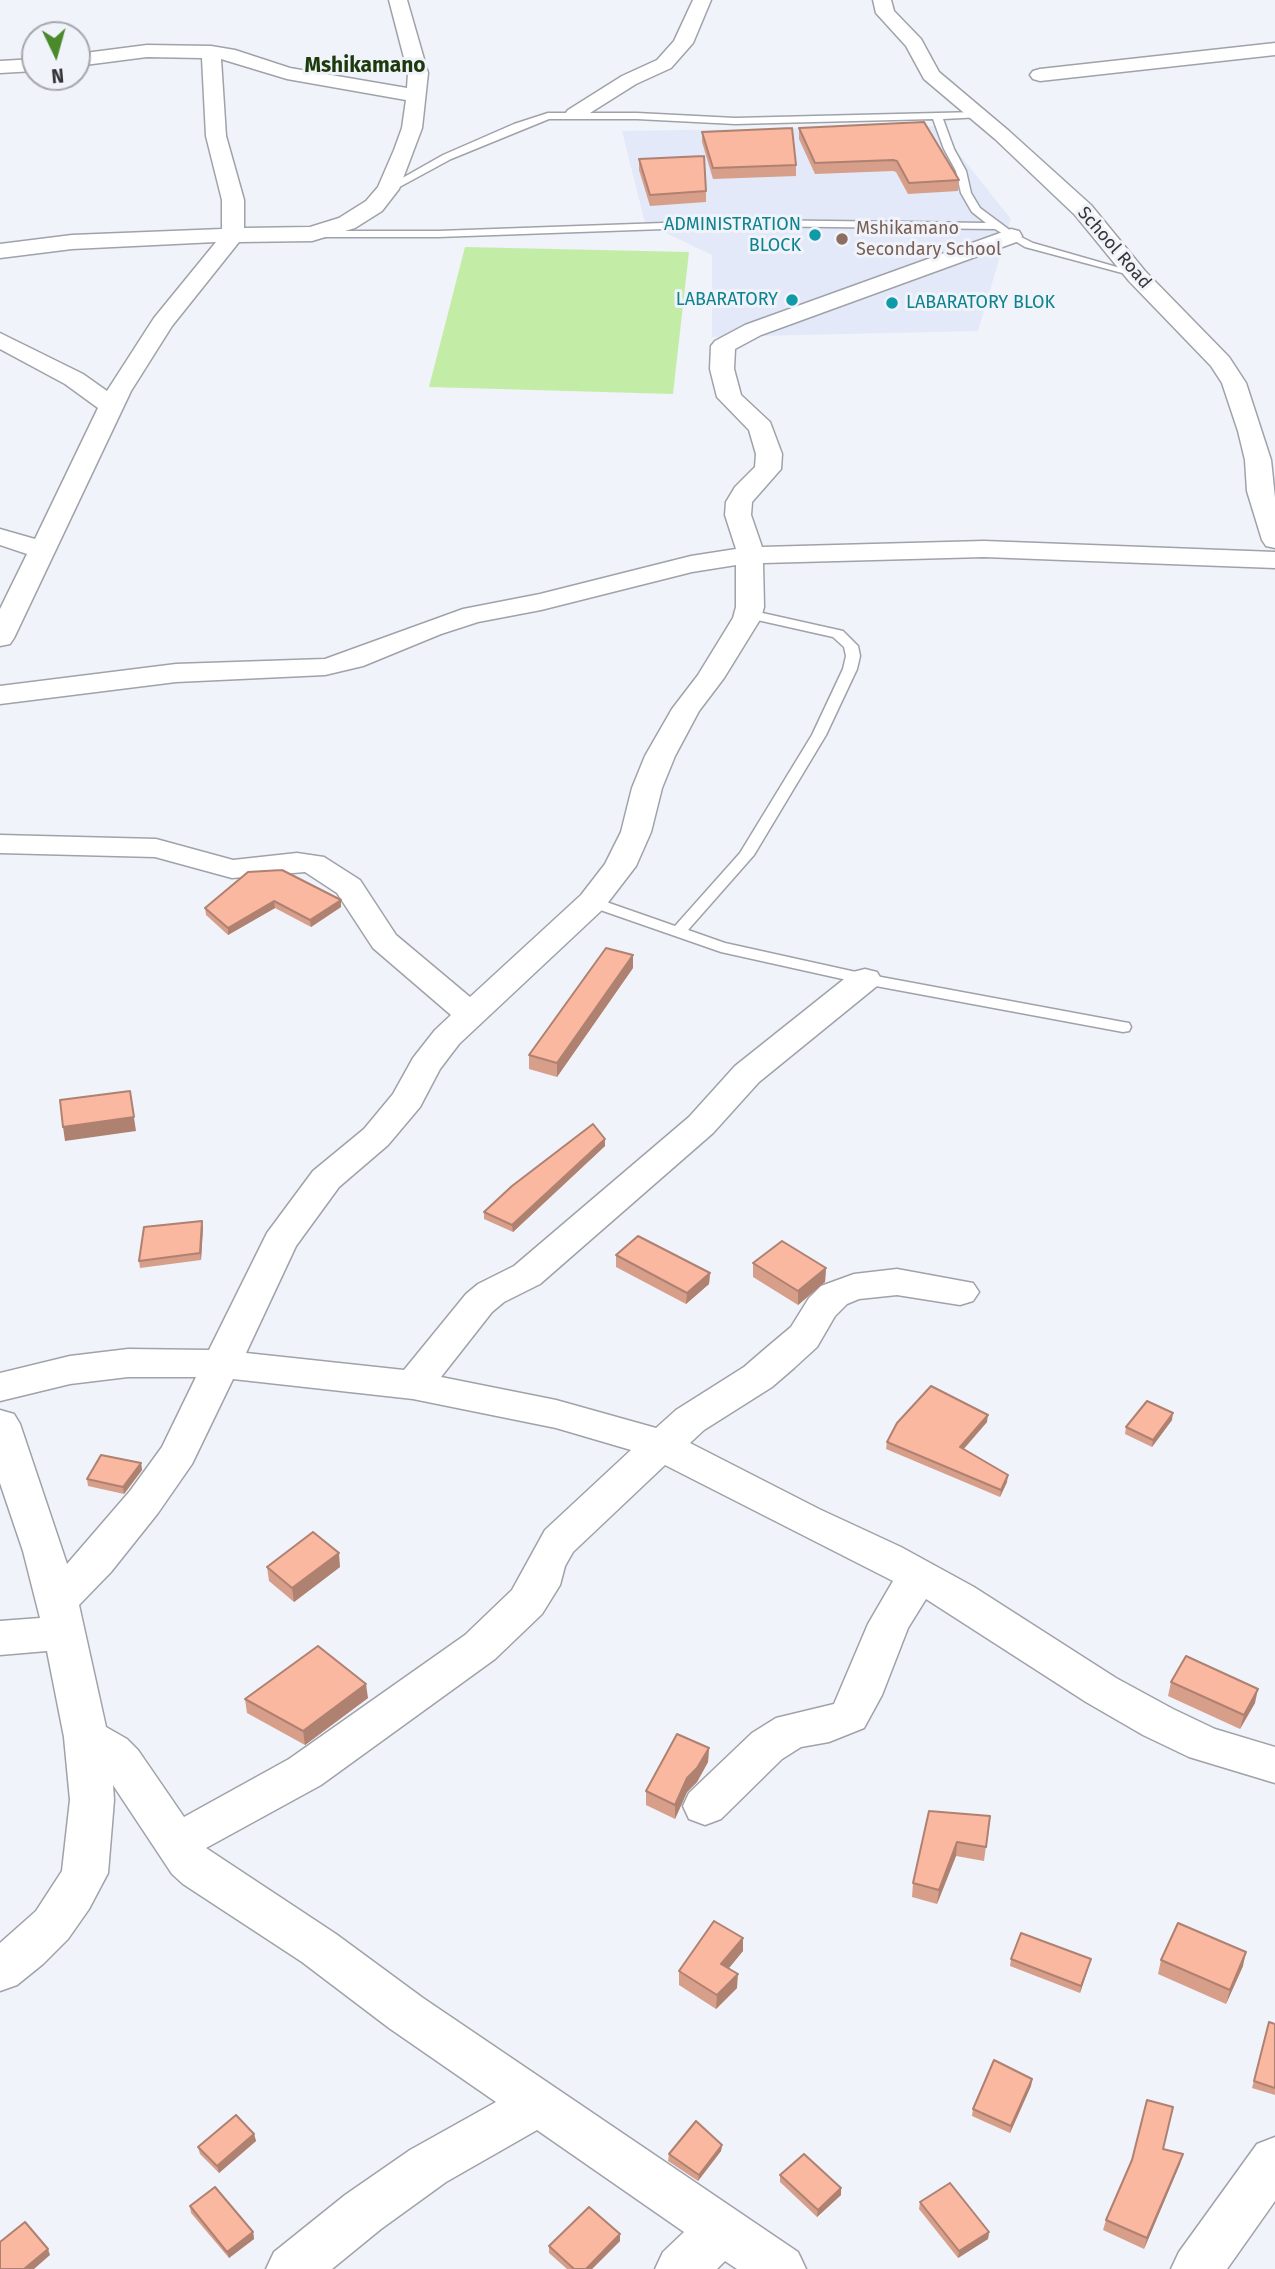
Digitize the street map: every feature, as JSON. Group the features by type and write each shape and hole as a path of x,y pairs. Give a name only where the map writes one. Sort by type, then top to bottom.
{"street":[{"path":"0,251 72,242 312,234 347,223 374,206 388,189 412,128 417,96 418,73 398,0"},
{"path":"575,114 629,80 664,64 683,43 702,0"},
{"name":"School Road","path":"883,0 885,13 914,43 931,75 1083,210 1137,276 1221,362 1234,383 1258,460 1260,491 1275,540"},
{"path":"1040,75 1275,49"},
{"path":"91,58 147,51 211,52 228,54 287,73 417,96"},
{"path":"0,638 111,406 143,351 183,295 233,235 233,200 216,136 211,52"},
{"path":"0,67 21,66"},
{"path":"0,1638 61,1617 96,1561 165,1474 190,1434 220,1364 280,1242 294,1222 326,1180 376,1137 408,1099 425,1066 447,1037 592,902 620,866 636,832 652,777 673,730 710,678 749,614 750,555 745,530 738,515 738,502 744,492 768,469 769,454 761,427 729,397 722,369 723,346 753,330 1004,231"},
{"path":"1,341 74,379 111,406"},
{"path":"0,537 44,550"},
{"path":"0,695 176,673 325,667 353,660 431,628 473,615 541,602 691,564 750,555 984,550 1275,560"},
{"path":"0,844 156,848 232,869 297,862 313,864 349,887 384,941 470,1014"},
{"path":"413,1385 479,1303 491,1293 527,1275 701,1125 747,1073 865,979"},
{"path":"176,1843 305,1772 480,1647 527,1602 539,1585 545,1564 559,1541 606,1493 693,1418 758,1377 804,1336 822,1307 840,1291 863,1285 897,1282 960,1292"},
{"path":"0,1387 70,1370 128,1363 220,1364 413,1385 556,1414 627,1433 662,1446 959,1598 1101,1690 1158,1722 1204,1744 1275,1765"},
{"path":"0,1423 43,1551 61,1617 86,1737 92,1800 85,1872 52,1925 0,1970"},
{"path":"705,1806 767,1746 791,1731 829,1724 849,1716 889,1624 918,1576"},
{"path":"86,1737 111,1752 122,1763 188,1860 222,1887 319,1948 406,2013 780,2269"},
{"path":"292,2269 363,2212 447,2154 540,2104"},
{"path":"1198,2269 1275,2160"},
{"path":"681,2269 722,2230"}],"lane":[{"path":"388,189 447,157 548,116 575,114 735,121 978,115"},
{"path":"937,115 949,149 961,171 966,193 976,210 1004,231 1059,255 1137,276"},
{"path":"312,234 438,234 748,223 1004,231"},
{"path":"678,932 746,855 819,734 850,669 853,656 851,646 838,634 749,614"},
{"path":"592,902 721,947 865,979 1123,1027"}],"shaded area":[{"name":"Mshikamano Secondary School","path":"937,126 1011,219 978,331 712,337 712,255 645,223 622,131"}],"green space":[{"path":"465,247 689,252 673,394 429,387"}],"building":[{"path":"924,122 959,180 909,183 897,161 893,160 815,163 799,128"},
{"path":"792,128 796,165 713,168 702,132"},
{"path":"704,156 706,191 650,195 639,159"},
{"path":"282,870 341,900 310,920 274,901 228,928 205,908 248,872"},
{"path":"606,948 633,955 557,1063 529,1055"},
{"path":"130,1091 134,1117 63,1127 60,1100"},
{"path":"593,1124 605,1139 512,1225 484,1212 512,1186"},
{"path":"202,1221 200,1253 139,1261 144,1227"},
{"path":"638,1236 710,1273 687,1293 616,1255"},
{"path":"782,1241 826,1268 798,1291 753,1263"},
{"path":"931,1386 988,1415 960,1447 1008,1475 1001,1490 887,1442 897,1423"},
{"path":"1147,1401 1173,1413 1153,1440 1126,1427"},
{"path":"101,1455 141,1463 123,1487 87,1479"},
{"path":"313,1532 339,1553 292,1588 267,1567"},
{"path":"318,1646 366,1684 303,1731 245,1699"},
{"path":"1186,1656 1258,1689 1244,1715 1171,1682"},
{"path":"677,1734 709,1748 697,1768 687,1778 675,1805 646,1791"},
{"path":"929,1811 990,1816 986,1847 957,1842 939,1890 913,1883"},
{"path":"714,1921 743,1938 721,1964 738,1974 717,1995 679,1971"},
{"path":"1178,1923 1246,1952 1230,1990 1161,1960"},
{"path":"1021,1933 1091,1959 1081,1986 1011,1959"},
{"path":"1269,2022 1275,2024 1275,2088 1254,2081"},
{"path":"994,2060 1032,2079 1011,2126 973,2109"},
{"path":"1147,2100 1173,2107 1163,2149 1183,2154 1147,2238 1106,2220 1132,2160"},
{"path":"236,2115 254,2134 217,2166 198,2147"},
{"path":"696,2121 722,2145 699,2175 669,2154"},
{"path":"804,2154 841,2188 818,2210 780,2175"},
{"path":"950,2183 989,2232 959,2251 920,2202"},
{"path":"215,2187 253,2232 227,2252 190,2206"},
{"path":"589,2207 620,2234 586,2269 574,2269 549,2246"},
{"path":"25,2222 48,2249 24,2269 0,2269 0,2242"}],"place":[{"name":"ADMINISTRATION BLOCK","path":"815,235"},
{"name":"Mshikamano Secondary School","path":"842,239"},
{"name":"LABARATORY","path":"792,300"},
{"name":"LABARATORY BLOK","path":"892,303"}],"district":[{"name":"Mshikamano","path":"365,66"}]}
